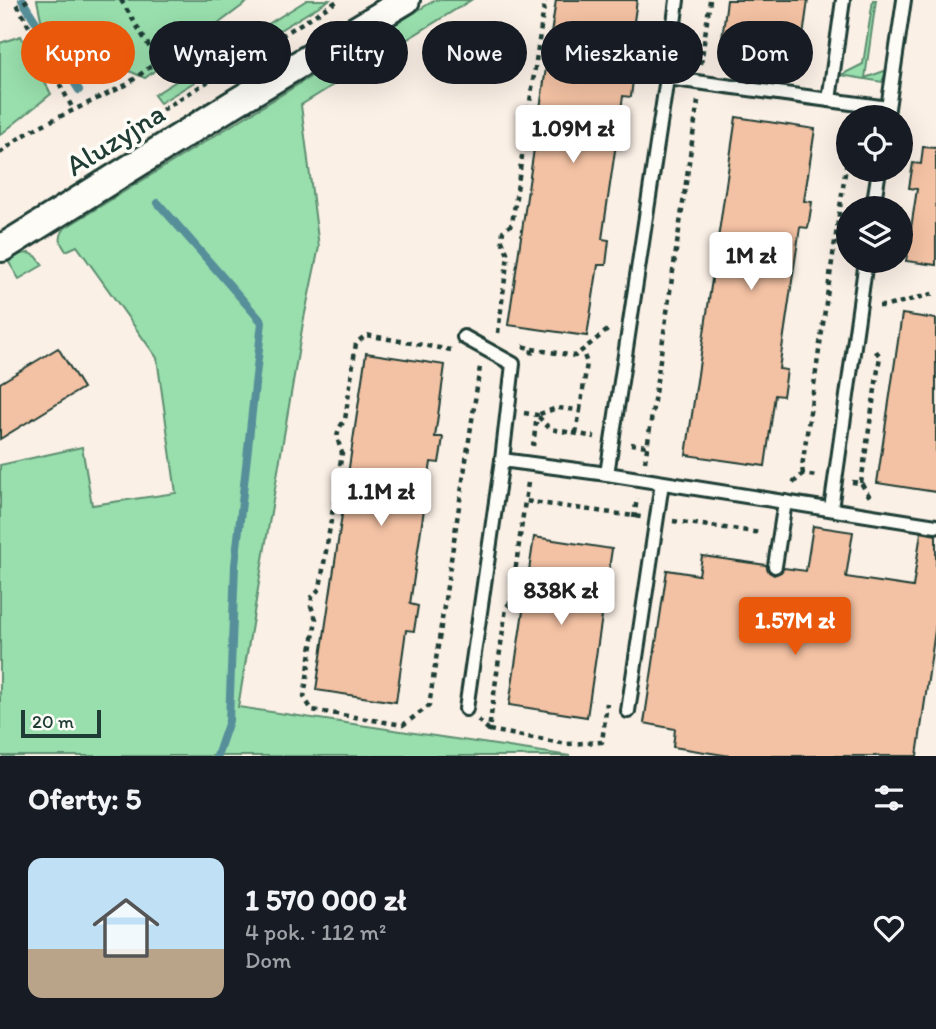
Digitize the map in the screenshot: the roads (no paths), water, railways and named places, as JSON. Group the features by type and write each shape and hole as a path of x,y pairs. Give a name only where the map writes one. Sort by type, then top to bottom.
{"street":[{"name":"Aluzyjna","path":"2,248 406,0"}],"lane":[{"path":"674,21 677,0"},
{"path":"829,100 843,0"},
{"path":"888,105 904,0"},
{"path":"703,82 851,105"},
{"path":"607,474 666,84"},
{"path":"831,509 864,273"},
{"path":"464,337 513,364 466,709"},
{"path":"502,460 936,526"},
{"path":"628,711 662,483"},
{"path":"775,566 785,502"}],"waterway":[{"path":"22,0 79,90"},
{"path":"158,203 262,322 235,565 229,721 217,756"}]}
